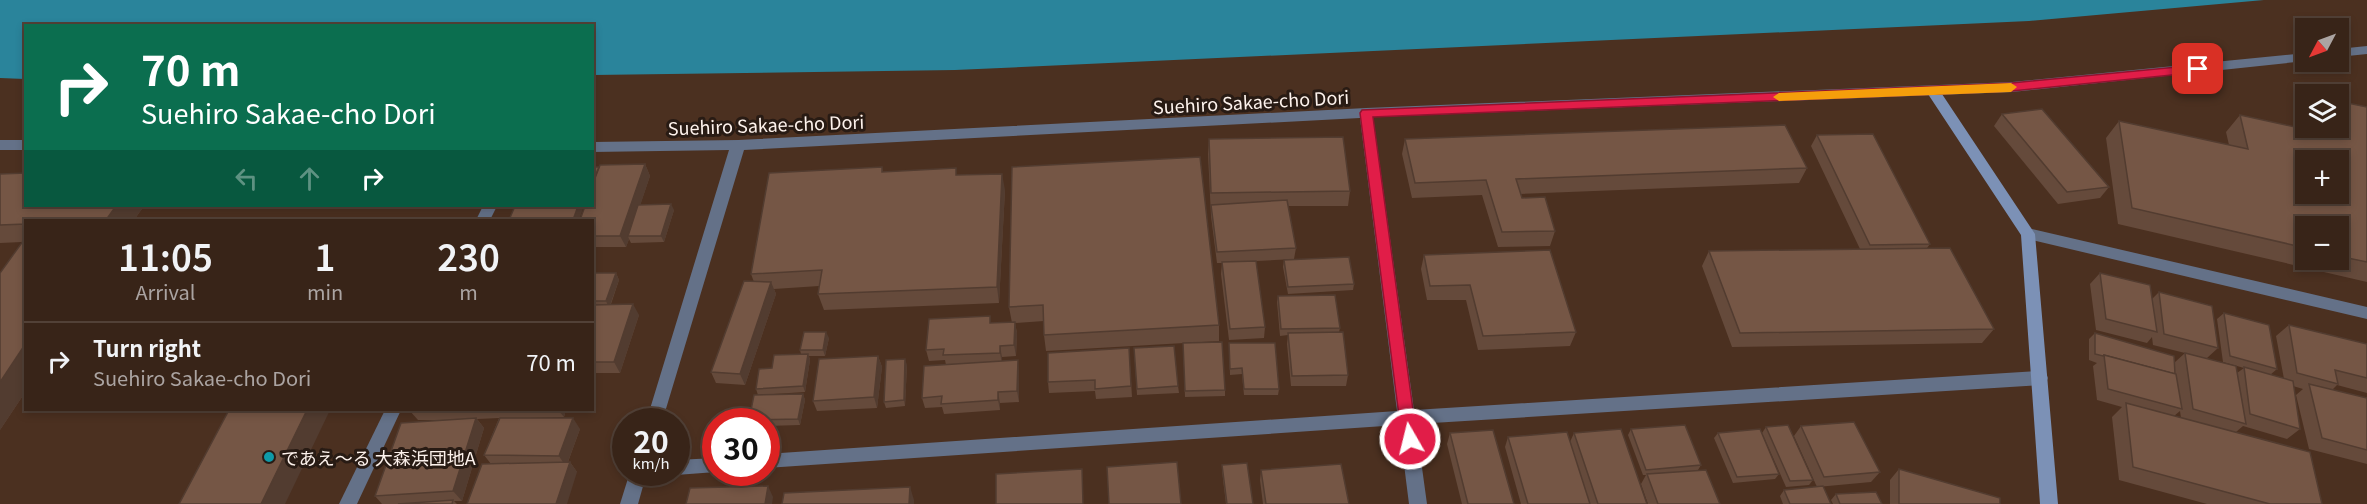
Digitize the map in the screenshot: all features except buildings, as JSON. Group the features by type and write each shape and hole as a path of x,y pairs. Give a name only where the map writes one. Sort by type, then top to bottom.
{"street":[{"path":"2349,52 2367,50"},
{"name":"Suehiro Sakae-cho Dori","path":"594,147 738,145 1366,113 1933,91 2024,86 2295,58"},
{"path":"1933,91 2028,234 2049,504"},
{"path":"1366,113 1418,504"},
{"path":"0,145 24,145"},
{"path":"658,408 738,145"},
{"path":"2028,234 2367,314"},
{"path":"780,460 1407,417 2040,378"},
{"path":"348,504 393,411"},
{"path":"629,504 635,486"}],"water":[{"path":"0,0 2264,0 2029,21 955,70 594,75 594,24 24,24 24,79 0,78"}],"slow traffic":[{"path":"1779,97 2011,87"}],"place":[{"name":"であえ～る 大森浜団地A","path":"269,457"}],"route":[{"path":"1410,439 1366,113 2012,87 2198,69"}]}
